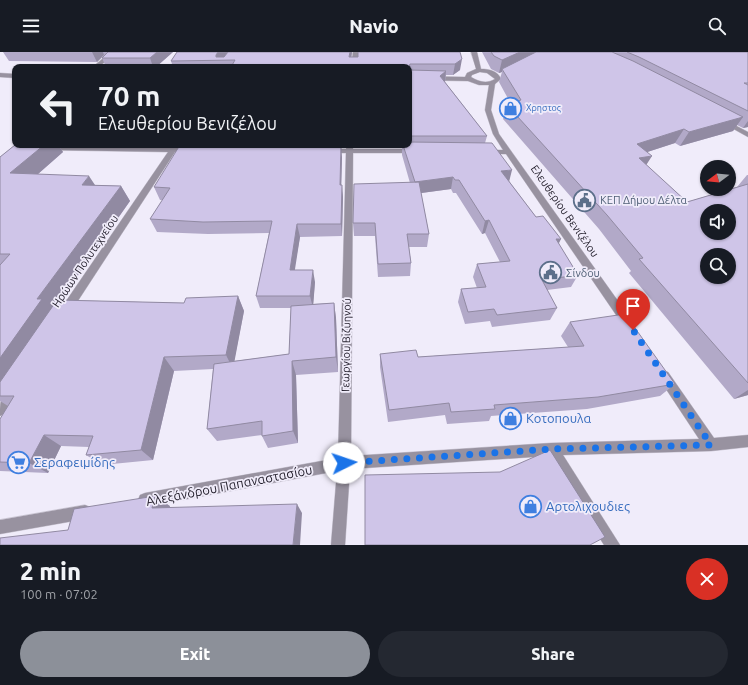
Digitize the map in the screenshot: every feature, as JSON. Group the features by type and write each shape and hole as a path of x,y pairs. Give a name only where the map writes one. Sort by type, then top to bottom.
{"street":[{"path":"99,64 113,52"},
{"path":"354,64 356,52"},
{"path":"474,52 479,70"},
{"path":"469,79 467,76 469,74 479,70 492,73 495,81"},
{"path":"0,75 12,76"},
{"path":"412,78 469,79 482,84 495,81 504,75"},
{"name":"Ελευθερίου Βενιζέλου","path":"495,81 488,110 496,134 510,152 635,334"},
{"path":"713,116 748,135"},
{"name":"Ηρώων Πολυτεχνείου","path":"61,319 173,148"},
{"path":"181,148 196,150"},
{"path":"319,151 350,148 426,152"},
{"name":"Γεωργίου Βιζυηνού","path":"338,545 344,463 350,148"},
{"path":"480,152 510,152"},
{"path":"658,367 711,445"},
{"path":"0,410 17,384"},
{"name":"Αλεξάνδρου Παπαναστασίου","path":"133,503 344,463 552,449 711,445 748,441"},
{"path":"552,449 613,545"},
{"path":"0,527 94,510"}],"building":[{"path":"108,52 157,52 150,58 102,58"},
{"path":"177,52 218,52 216,57 224,57 228,52 350,52 349,57 358,57 358,52 460,52 462,59 455,64 233,64 235,60 171,61"},
{"path":"491,52 520,52 502,60 494,56"},
{"path":"536,52 612,52 633,61 743,117 689,132 684,129 637,144 652,156 639,158 687,202 707,196 736,196 736,188 748,184 748,383 639,259 643,258 607,215 507,105 521,100 502,69"},
{"path":"627,52 748,52 748,83 744,83 748,85 748,111 639,57"},
{"path":"412,70 446,71 440,76 487,136 412,136"},
{"path":"412,142 492,143 512,170 501,171 536,217 543,216 561,239 556,239 578,275 542,280 557,308 497,315 494,309 468,312 461,289 486,287 477,264 510,261 489,220 485,221 459,180 455,180 453,177 415,182 404,148 412,148"},
{"path":"12,147 40,148 10,173 89,176 82,185 121,186 37,299 42,299 0,358 0,265 10,254 0,254 0,157"},
{"path":"178,148 341,148 341,224 297,224 290,270 313,270 310,296 256,296 272,221 203,222 150,219 170,188 154,187"},
{"path":"419,182 429,234 407,234 411,263 378,264 375,223 353,223 354,184"},
{"path":"238,296 226,355 164,357 141,450 86,455 93,436 44,435 29,463 0,462 0,419 14,396 0,396 0,382 57,300 184,303 186,298"},
{"path":"334,303 336,357 292,361 293,431 262,436 262,421 207,429 214,364 289,354 291,306"},
{"path":"625,314 675,384 598,397 494,405 495,409 451,412 449,403 389,410 380,354 416,350 418,357 584,346 570,322"},
{"path":"550,450 605,537 590,545 365,545 365,475 500,472"},
{"path":"155,496 152,508 297,504 293,545 0,545 0,538 68,530 74,509"}],"place":[{"name":"Χρηστος","path":"511,108"},
{"name":"ΚΕΠ Δήμου Δέλτα","path":"585,200"},
{"name":"Σίνδου","path":"550,273"},
{"name":"Κοτοπουλα","path":"510,418"},
{"name":"Σεραφειμίδης","path":"18,462"},
{"name":"Αρτολιχουδιες","path":"530,506"}],"route":[{"path":"344,463 552,449 711,445 633,330"}]}
